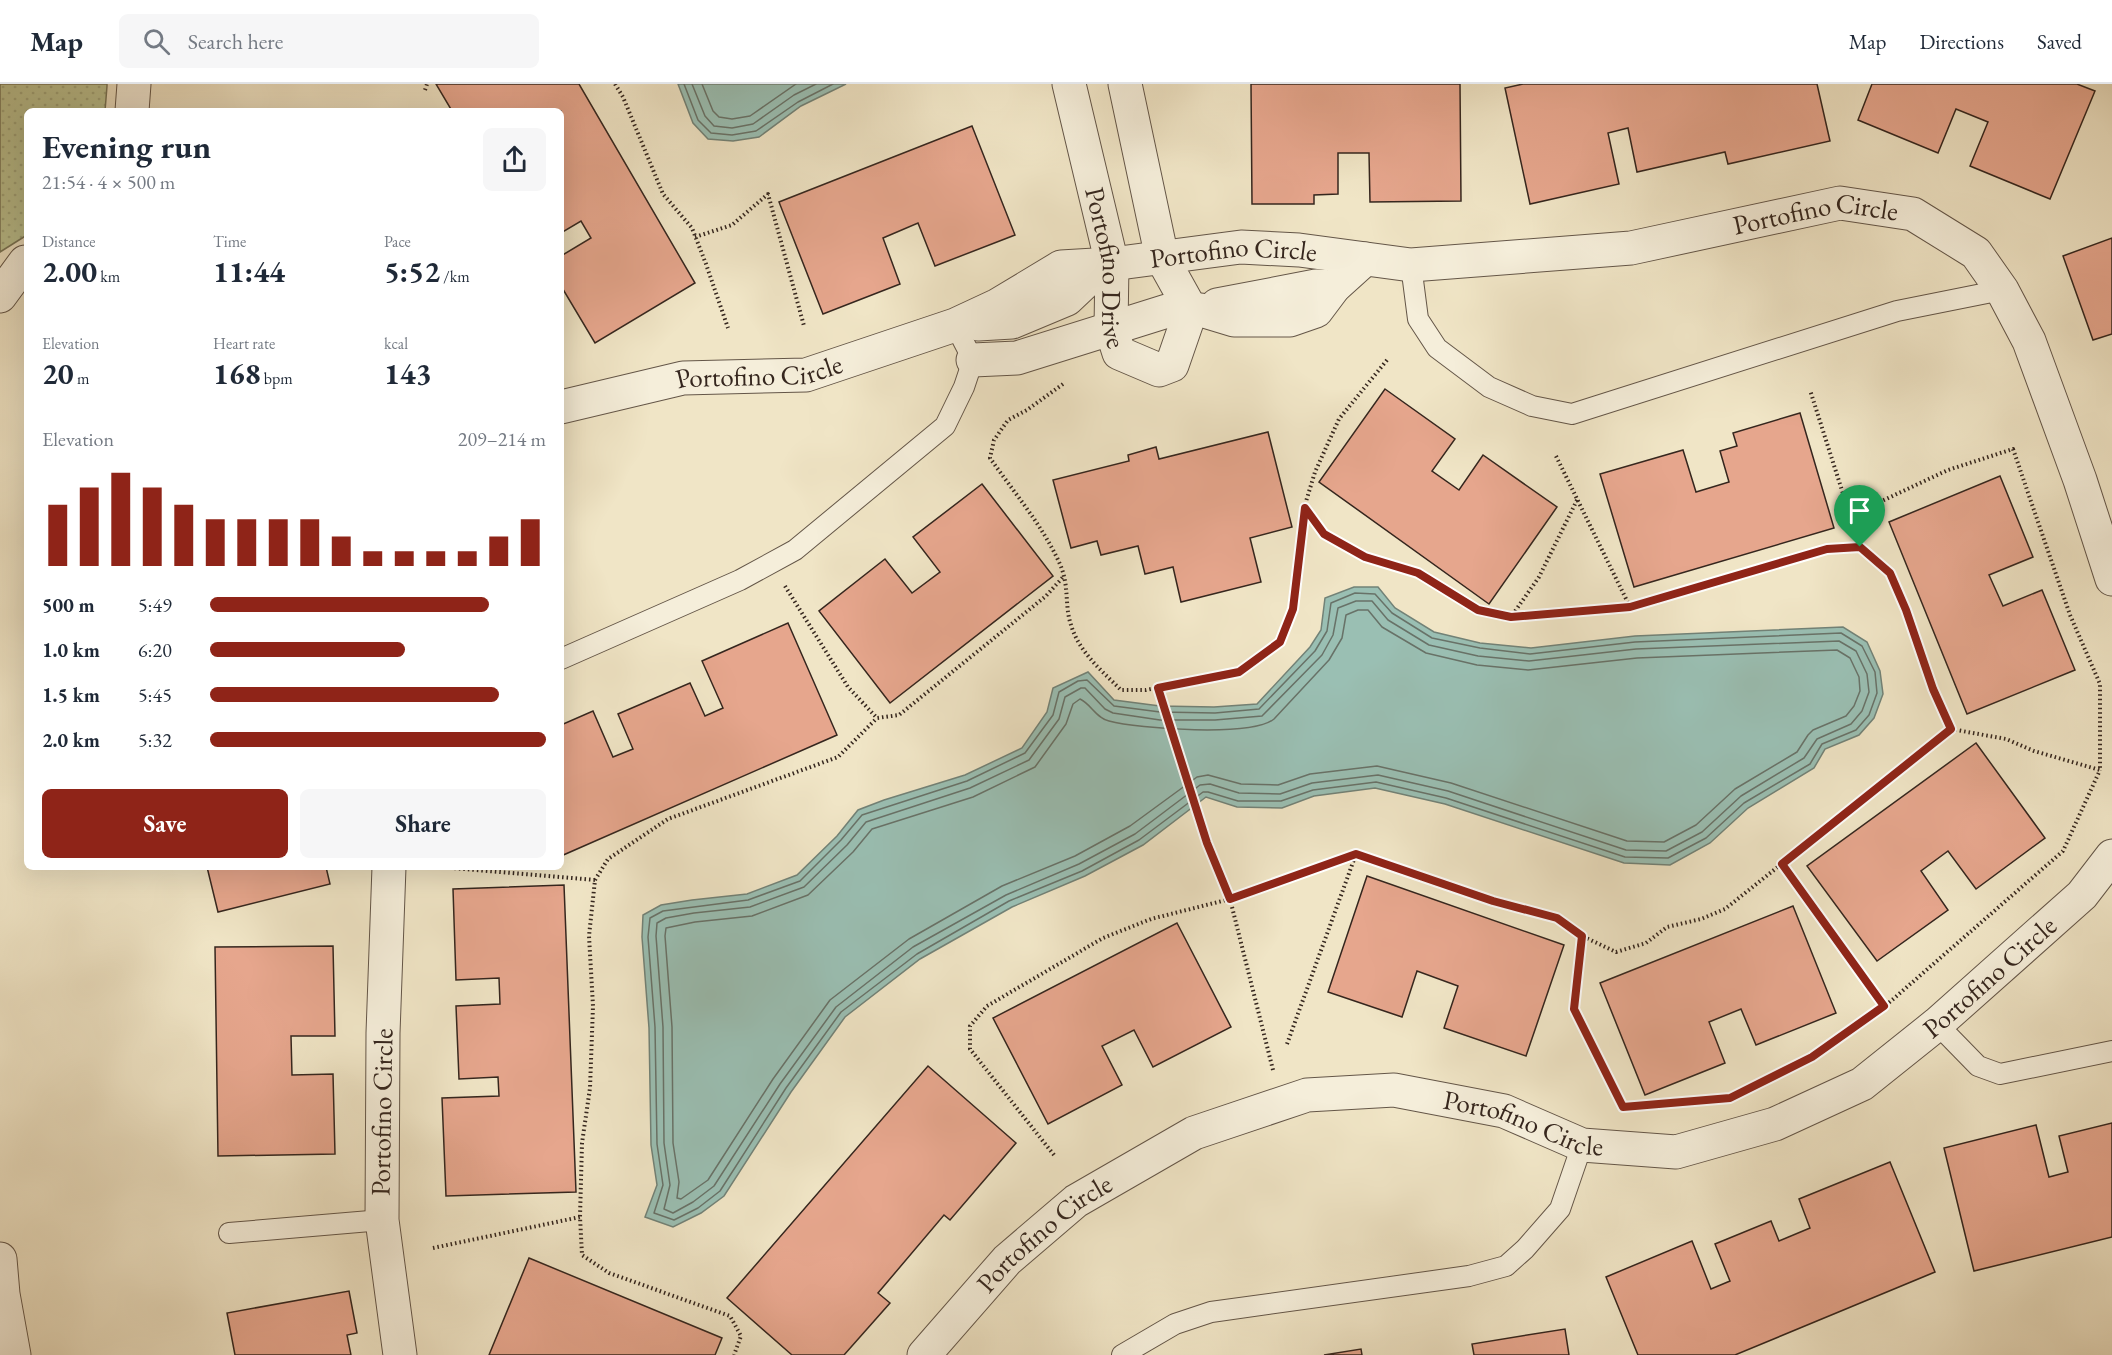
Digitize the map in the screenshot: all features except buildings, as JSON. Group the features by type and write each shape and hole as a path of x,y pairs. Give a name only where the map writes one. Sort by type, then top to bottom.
{"street":[{"name":"Portofino Drive","path":"1069,84 1108,264 1111,328 1119,353 1159,370 1172,365 1196,310 1162,258 1125,84"},
{"name":"Portofino Circle","path":"564,404 683,378 806,375 955,325 1012,322 1067,299 1108,264 1241,247 1299,250 1411,265 1630,248 1840,203 1913,214 1976,253 2002,290 2029,341 2080,480 2112,579"},
{"name":"Portofino Circle","path":"973,360 1017,358 1167,311 1196,310 1234,320 1290,320 1316,311 1334,287 1365,259"},
{"path":"0,296 17,266"},
{"name":"Portofino Circle","path":"924,1355 1007,1260 1076,1201 1194,1133 1307,1095 1394,1090 1504,1111 1582,1144 1676,1152 1775,1124 1862,1084 1937,1024 2082,895 2112,856"},
{"name":"Portofino Circle","path":"389,870 383,1034 381,1220 400,1355"},
{"path":"0,1259 3,1294 14,1355"}],"lane":[{"path":"1411,265 1418,319 1437,348 1489,387 1532,406 1572,414 1898,311 2002,290"},
{"path":"564,658 740,580 795,550 945,426 964,387 973,360 955,325"},
{"path":"1937,1024 1978,1066 2000,1074 2112,1051"},
{"path":"1122,1355 1175,1324 1211,1312 1469,1276 1506,1266 1525,1249 1560,1209 1582,1144"},
{"path":"229,1233 381,1220"}],"path":[{"path":"425,90 427,84"},
{"path":"615,84 623,97 663,194 692,228 728,328"},
{"path":"696,237 732,225 768,194 804,326"},
{"path":"1064,384 1027,410 1008,420 994,440 990,458 1059,561 1064,575 1071,625 1089,658 1121,690 1158,688 1239,672 1280,642 1293,609 1305,508 1315,471 1339,419 1387,360"},
{"path":"1810,390 1860,547 1890,573 1906,610 1933,689 1951,729"},
{"path":"1582,936 1574,1009 1623,1107 1730,1098 1812,1057 1884,1006 2063,852 2100,770 2100,684 2070,615 2013,449 1948,470 1869,507 1860,547"},
{"path":"1556,456 1630,607"},
{"path":"1511,617 1539,577 1578,498"},
{"path":"1305,508 1324,534 1365,557 1418,573 1478,610 1511,617 1630,607 1827,549 1860,547"},
{"path":"734,1355 741,1336 730,1316 609,1273 582,1255 580,1217 582,1143 590,1088 593,1006 589,936 595,880 608,859 668,819 838,757 877,718 899,715 1046,596 1064,575"},
{"path":"783,582 848,687 877,718"},
{"path":"1158,688 1207,843 1230,899 1272,1070"},
{"path":"1054,1155 970,1049 970,1026 987,1006 1102,938 1151,919 1230,899 1356,854 1493,901 1557,918 1582,936 1616,952 1647,943 1667,927 1701,919 1725,909 1951,729 2006,739 2034,751 2100,770"},
{"path":"1287,1044 1356,854"},
{"path":"1782,864 1884,1006"},
{"path":"477,870 595,880"},
{"path":"433,1248 580,1217"}],"green space":[{"path":"0,84 107,84 105,108 24,108 24,237 0,252"}],"water":[{"path":"678,84 846,84 801,106 759,137 733,141 708,139 693,123"},
{"path":"1354,587 1378,587 1395,608 1434,632 1480,643 1531,648 1635,636 1843,627 1867,642 1880,671 1883,694 1874,718 1859,735 1825,749 1814,768 1748,808 1710,843 1670,865 1624,863 1445,804 1375,788 1314,796 1282,808 1237,807 1206,797 1143,845 1085,876 1012,907 920,959 845,1017 791,1092 724,1196 701,1213 673,1227 645,1217 657,1185 651,1145 649,1028 642,937 643,915 661,905 747,894 797,875 837,836 858,810 965,775 1022,748 1047,712 1053,688 1088,672 1114,700 1160,706 1214,707 1257,704 1310,647 1321,630 1325,598"}],"route":[{"path":"1305,508 1324,534 1365,557 1418,573 1478,610 1511,617 1630,607 1827,549 1860,547 1890,573 1906,610 1933,689 1951,729 1782,864 1884,1006 1812,1057 1730,1098 1623,1107 1574,1009 1582,936 1557,918 1493,901 1356,854 1230,899 1207,843 1158,688 1239,672 1280,642 1293,609 1305,508"}]}
